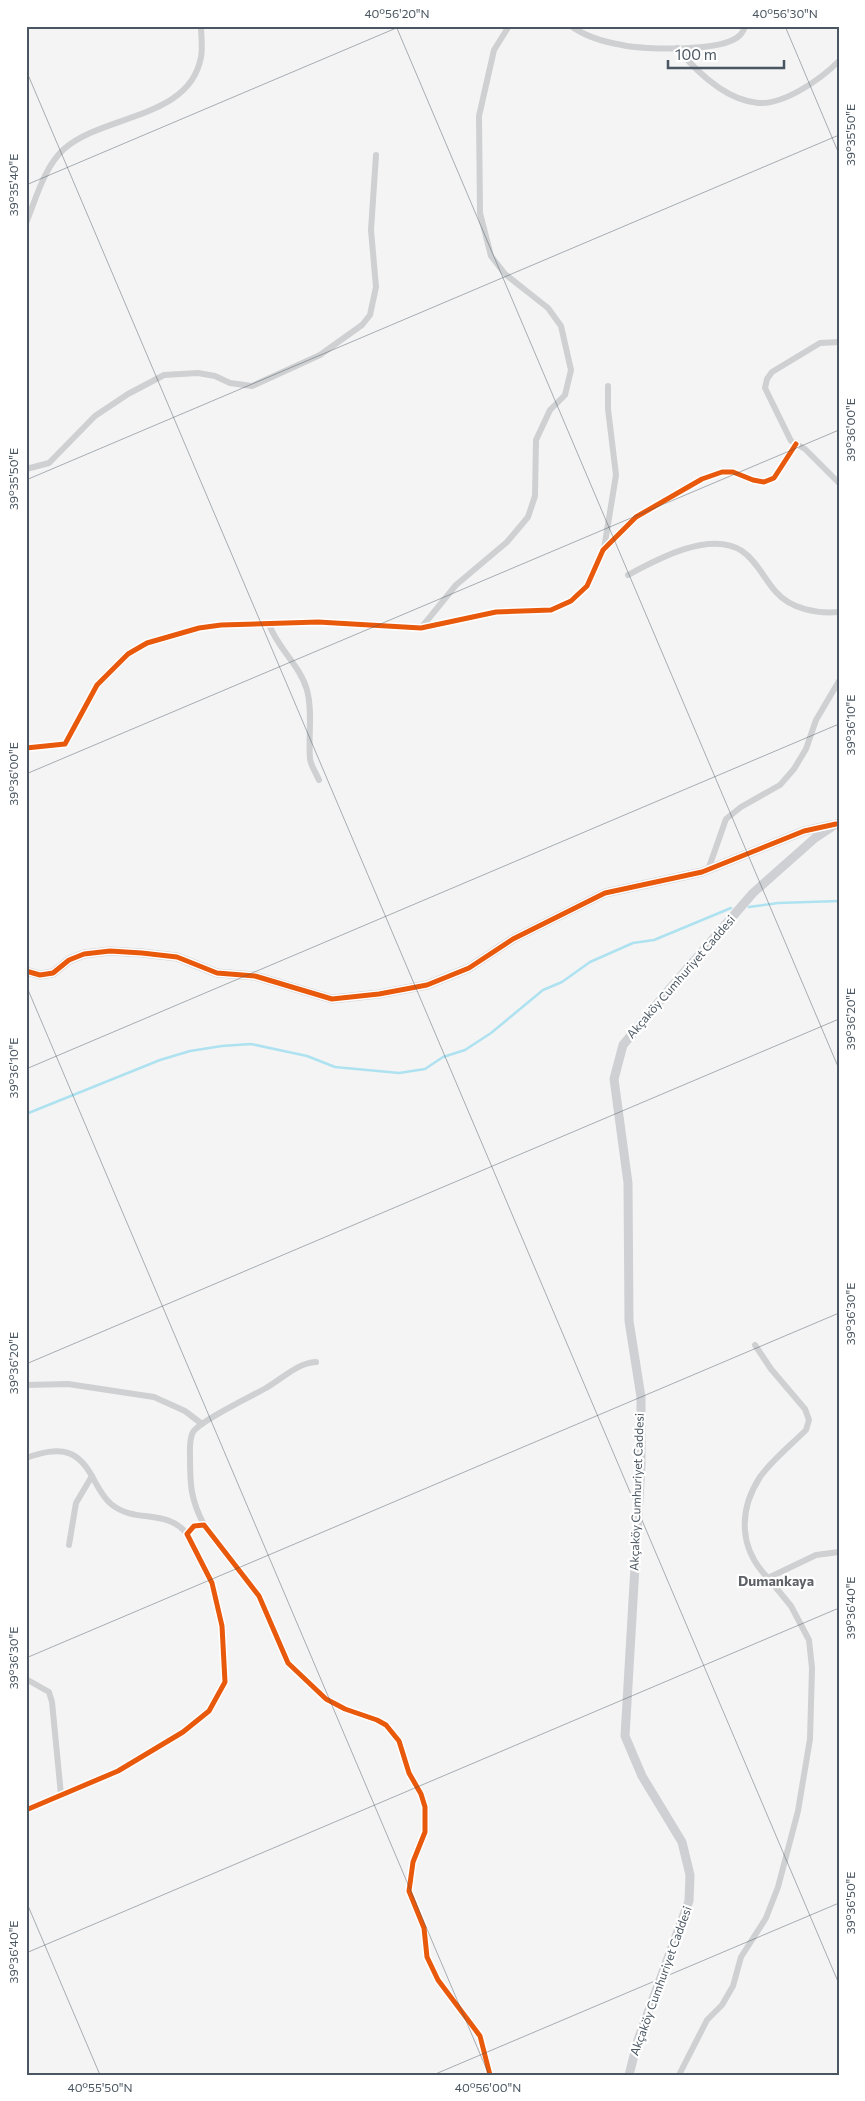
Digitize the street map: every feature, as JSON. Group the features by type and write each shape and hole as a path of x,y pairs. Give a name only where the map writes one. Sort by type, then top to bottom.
{"main road":[{"path":"26,971 40,975 53,973 69,960 84,954 110,951 142,953 177,957 217,973 255,976 332,999 379,994 427,985 469,968 544,922 605,893 708,870 804,831 837,823"},
{"name":"Akçaköy Cumhuriyet Caddesi","path":"629,2075 638,2040 689,1902 690,1875 682,1842 642,1776 625,1736 641,1465 641,1397 629,1321 628,1183 614,1079 623,1045 681,976 754,893 815,838 837,823"}],"street":[{"path":"26,223 39,189 52,164 64,149 92,132 165,104 184,91 192,82 202,57 201,26"},
{"path":"421,628 456,585 507,542 528,517 535,496 536,440 550,410 565,395 571,370 561,326 548,308 505,274 495,261 487,245 480,213 477,141 479,116 494,50 508,26"},
{"path":"571,26 586,35 623,46 677,48 698,48 725,43 740,36 744,26"},
{"path":"712,26 726,26"},
{"path":"677,48 707,80 737,96 759,103 781,98 802,89 820,78 839,61"},
{"path":"26,469 49,462 95,416 128,394 164,375 198,373 215,376 230,383 252,386 320,355 362,325 370,315 376,287 371,230 376,155"},
{"path":"839,342 820,344 772,372 767,379 765,388 791,441 805,449 839,483"},
{"path":"26,748 65,744 97,685 137,648 210,626 318,622 421,628 496,612 551,610 571,601 587,586 603,550 616,475 608,409 608,386"},
{"path":"603,550 636,517 702,479 722,472 733,472 759,481 774,478 796,444"},
{"path":"628,576 656,559 677,552 708,546 730,546 749,557 776,592 785,600 815,612 839,612"},
{"path":"269,624 277,643 297,669 306,688 310,720 310,760 319,780"},
{"path":"708,870 726,818 780,785 794,769 806,748 816,720 839,681"},
{"path":"679,2075 707,2020 722,2005 733,1986 741,1957 766,1918 778,1887 798,1811 810,1739 812,1668 809,1640 791,1606 768,1578 757,1568 748,1549 744,1529 745,1506 761,1476 806,1430 809,1420 805,1409 771,1369 755,1345"},
{"path":"316,1362 305,1362 277,1382 202,1424 193,1431 190,1442 191,1495 204,1525 259,1596 288,1663 326,1699 345,1709 386,1725 399,1741 409,1773 421,1794 425,1807 425,1832 413,1862 409,1891 424,1928 427,1958 438,1980 480,2036 490,2075"},
{"path":"26,1385 73,1385 154,1397 185,1411 202,1424"},
{"path":"26,1458 54,1452 70,1454 80,1459 110,1504 140,1516 172,1520 181,1526 207,1573 215,1594 222,1626 225,1682 209,1711 192,1726 108,1776 26,1810"},
{"path":"69,1545 76,1503 92,1476"},
{"path":"187,1534 194,1526 204,1525"},
{"path":"768,1578 816,1555 839,1552"},
{"path":"26,1679 49,1692 52,1702 61,1795"}],"waterway":[{"path":"749,907 778,903 839,901"},
{"path":"26,1114 160,1060 190,1051 222,1046 251,1044 307,1056 335,1067 399,1073 425,1069 443,1057 465,1050 491,1033 543,990 562,982 590,962 633,943 654,940 731,908"}],"cycle path":[{"path":"26,748 65,744 97,685 128,654 147,643 199,628 221,625 318,622 421,628 496,612 551,610 571,601 587,586 603,550 636,517 702,479 722,472 733,472 764,482 774,478 796,444"},
{"path":"26,971 40,975 53,973 69,960 84,954 110,951 142,953 177,957 217,973 255,976 332,999 379,994 427,985 469,968 513,939 605,893 702,872 804,831 836,824"},
{"path":"26,1810 118,1771 183,1732 209,1711 225,1682 222,1626 212,1583 187,1534 194,1526 204,1525 259,1596 288,1663 326,1699 345,1709 386,1725 399,1741 409,1773 421,1794 425,1807 425,1832 413,1862 409,1891 424,1928 427,1957 438,1980 480,2036 490,2075"}],"district":[{"name":"Dumankaya","path":"776,1581"}]}
